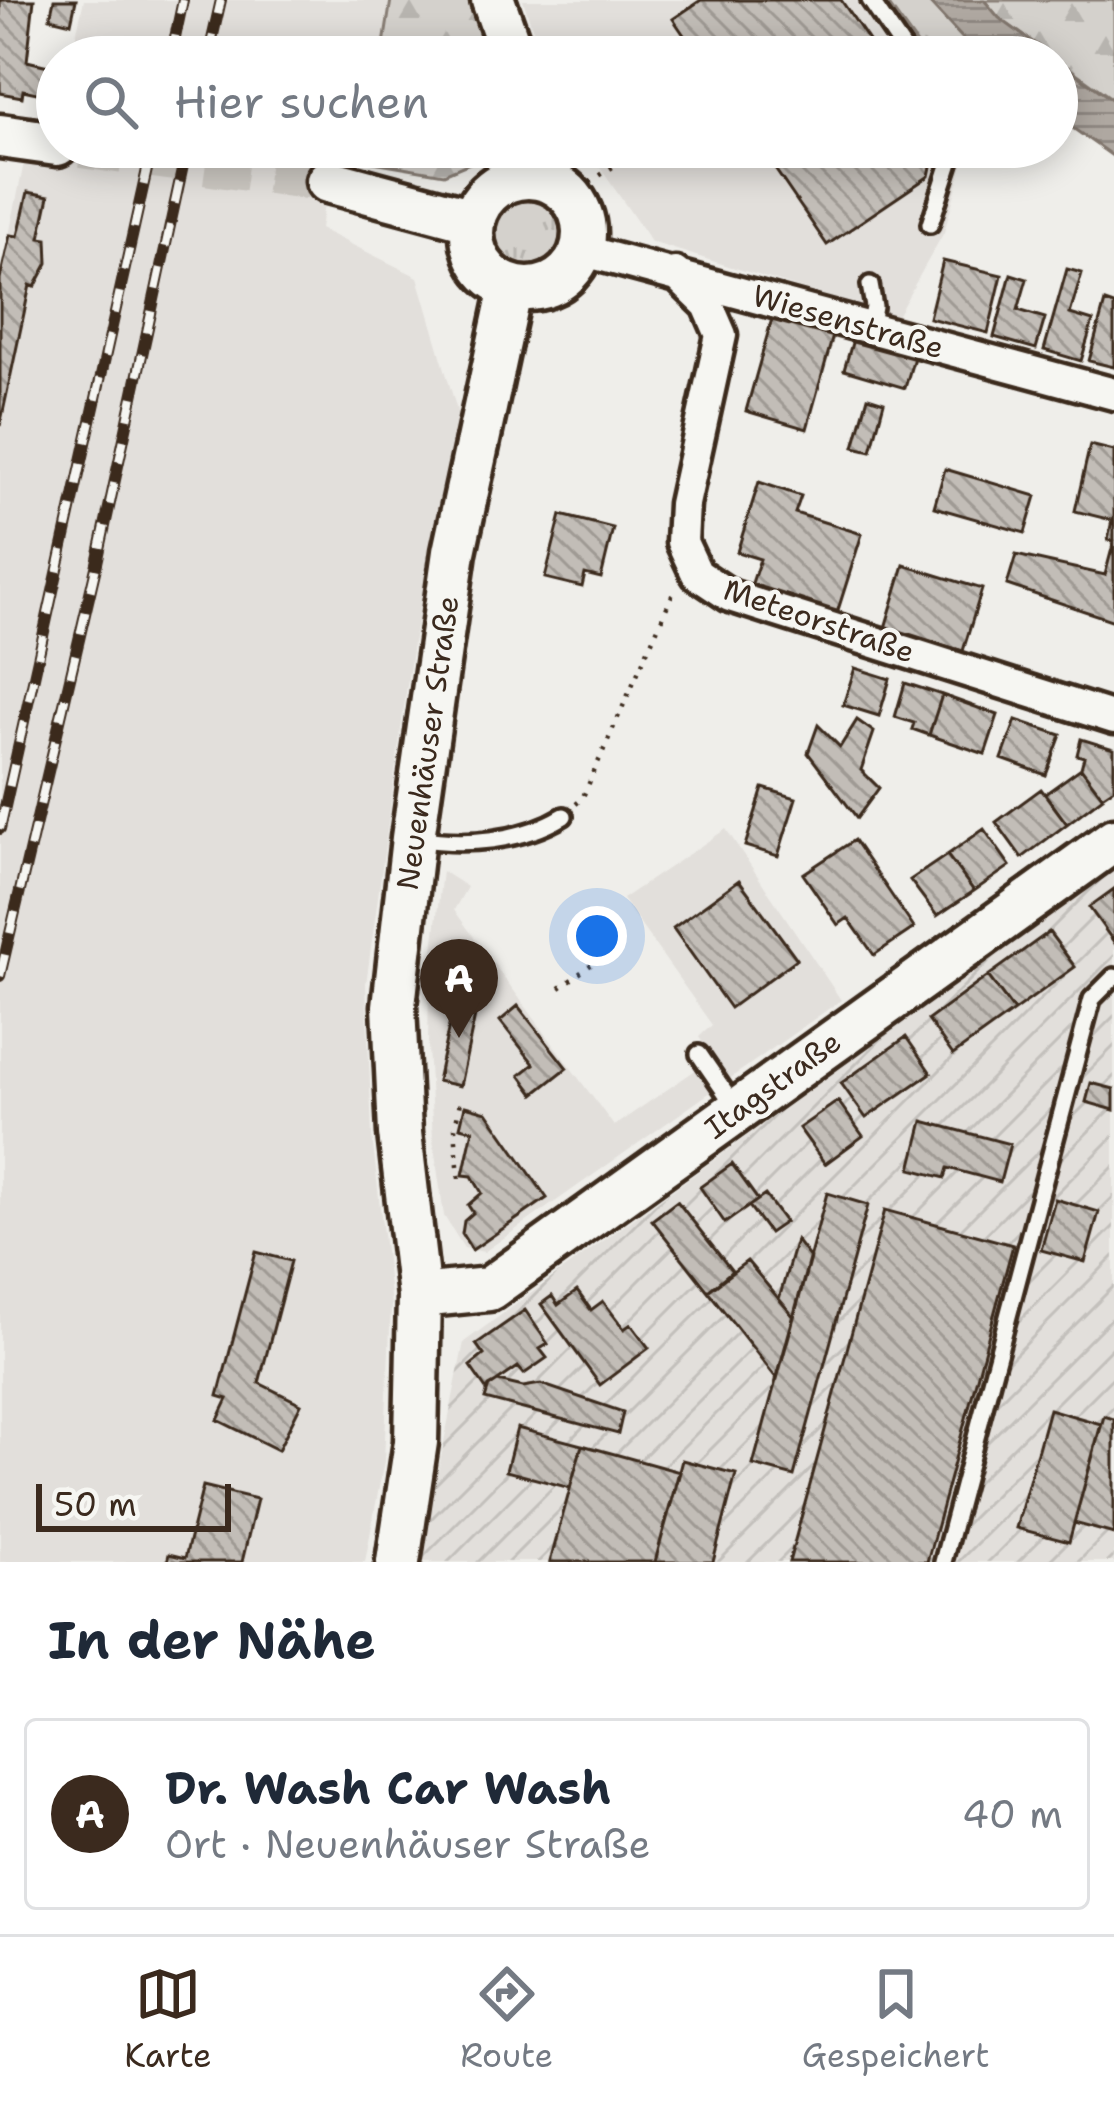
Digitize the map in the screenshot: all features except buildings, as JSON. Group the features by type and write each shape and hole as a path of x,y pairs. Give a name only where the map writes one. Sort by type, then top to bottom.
{"street":[{"path":"493,0 506,36"},
{"path":"0,136 36,141"},
{"path":"524,168 481,202 473,220 475,253 495,279 511,286 545,286 561,278 581,250 581,217 574,202 538,168"},
{"path":"328,181 473,220"},
{"name":"Wiesenstraße","path":"581,250 1114,394"},
{"name":"Meteorstraße","path":"675,273 708,305 721,334 684,504 682,542 698,574 730,596 1114,718"},
{"name":"Neuenhäuser Straße","path":"398,1562 416,1442 419,1296 400,1133 394,1006 454,552 511,286"},
{"name":"Itagstraße","path":"419,1296 489,1289 1114,840"}],"lane":[{"path":"870,0 895,36"},
{"path":"929,224 948,168"},
{"path":"870,285 874,307 870,329"},
{"path":"413,838 455,845 540,830 564,816"},
{"path":"944,1562 1092,999 1114,977"},
{"path":"699,1054 738,1110"}],"path":[{"path":"590,182 611,168"},
{"path":"564,816 582,799 673,592 698,574"},
{"path":"560,988 620,943"},
{"path":"458,1178 454,1128 461,1096"}],"shaded area":[{"path":"84,0 391,0 385,36 76,36"},
{"path":"523,0 885,0 911,36 535,36"},
{"path":"927,0 984,0 1024,36 960,36"},
{"path":"1078,75 1114,101 1114,157 1078,132"},
{"path":"24,163 36,164 36,168 330,168 320,229 418,277 460,421 413,643 366,984 372,1136 391,1305 384,1461 365,1562 0,1562 0,279"},
{"path":"600,168 962,168 944,232 896,318 651,242"},
{"path":"726,829 841,1000 484,1252 464,1248 444,1216 433,1140 429,985 442,871 467,887 454,910 614,1126 713,1058 699,1037 712,1025 622,899"},
{"path":"1114,869 1114,1562 420,1562 464,1342"}],"green space":[{"path":"391,0 469,0 481,36 385,36"},
{"path":"885,0 927,0 960,36 911,36"},
{"path":"984,0 1114,0 1114,100 1078,74 1078,36 1024,36"},
{"path":"409,168 458,168 444,174"},
{"path":"527,198 552,208 562,233 552,258 527,268 502,258 492,233 502,208"}],"tunnel":[{"path":"234,168 328,181"}],"railway":[{"path":"175,36 183,0"},
{"path":"213,36 221,0"},
{"path":"0,829 147,168"},
{"path":"0,976 97,563 182,168"}],"place":[{"name":"Dr. Wash Car Wash","path":"459,1038"}]}
